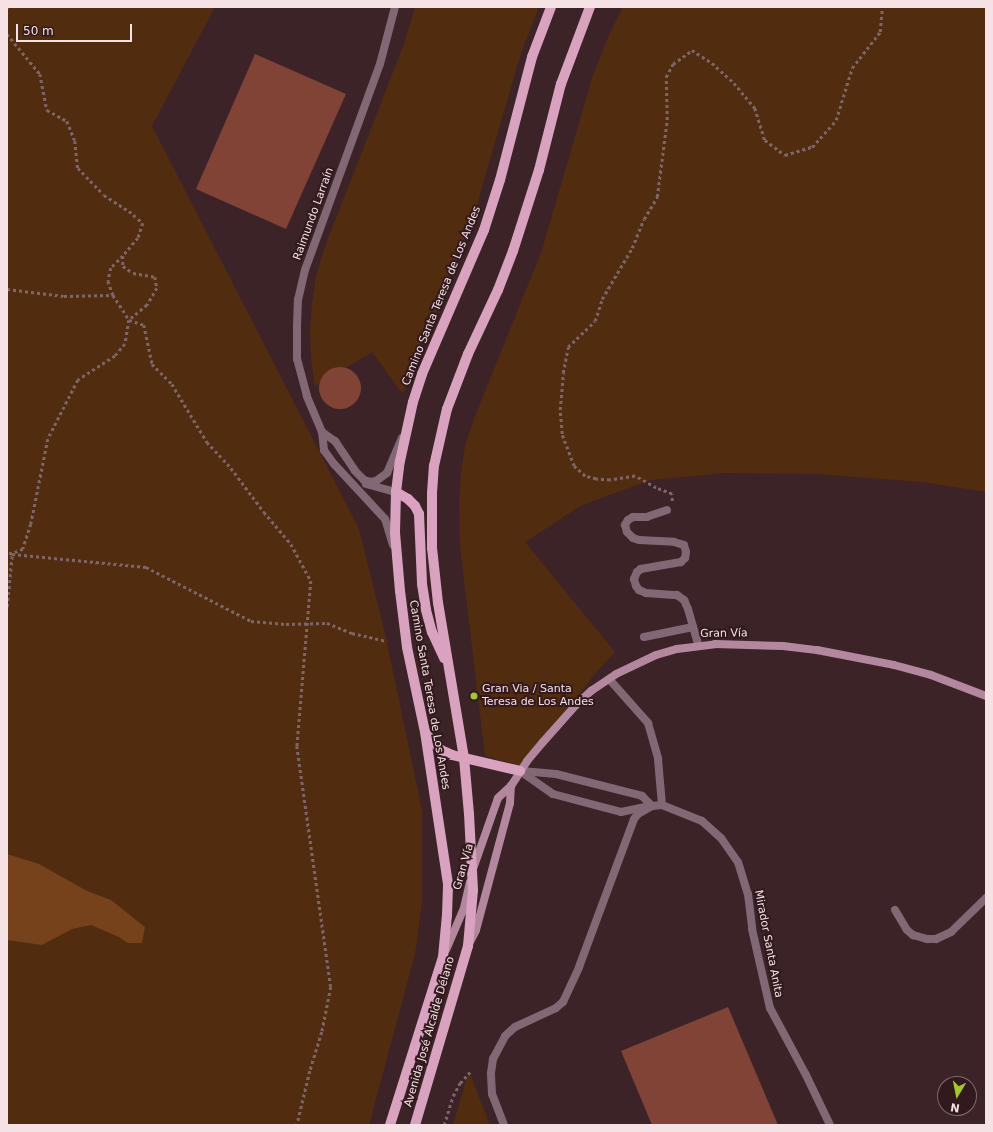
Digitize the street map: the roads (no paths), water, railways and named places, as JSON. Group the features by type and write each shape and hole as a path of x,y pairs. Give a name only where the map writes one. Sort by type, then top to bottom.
{"main road":[{"name":"Camino Santa Teresa de Los Andes","path":"443,957 448,884 425,732 407,647 396,553 396,492 405,430 422,374 484,230 500,180 532,57 550,7"},
{"name":"Camino Santa Teresa de Los Andes","path":"468,946 472,909 473,871 464,758 438,603 432,548 432,493 440,437 456,381 514,251 539,170 561,84 590,7"},
{"path":"396,492 408,499 415,506 419,514 422,584 426,610 432,632 450,672"},
{"name":"Gran Vía","path":"443,957 464,908 473,871 498,798 511,786 520,771 543,742 576,705 608,679 636,663 656,655 698,645 716,644 783,646 856,656 931,675 986,696"},
{"path":"425,732 441,750 464,758 520,771"},
{"name":"Gran Vía","path":"468,946 476,930 490,878 510,802 511,786"},
{"name":"Avenida José Alcalde Délano","path":"415,1125 468,946"},
{"name":"Avenida José Alcalde Délano","path":"390,1125 443,957"}],"street":[{"name":"Raimundo Larraín","path":"395,7 380,64 305,270 298,300 297,359 307,396 322,432 324,450 334,464 385,519 396,553"},
{"name":"Raimundo Larraín","path":"355,471 364,480 371,482 383,477 390,466 405,430"},
{"name":"Raimundo Larraín","path":"322,432 335,441 364,484 396,492"},
{"path":"667,510 647,517 633,517 628,520 626,525 627,532 633,538 684,544 686,552 685,558 680,562 640,569 636,572 634,579 639,590 646,593 677,595 684,600 698,645"},
{"path":"644,637 693,628"},
{"path":"608,679 648,723 658,759 662,805"},
{"path":"520,771 556,774 642,796 652,806"},
{"name":"Mirador Santa Anita","path":"520,771 553,794 621,812 662,805 702,822 721,838 738,862 748,894 752,929 770,1008 806,1075 830,1125"},
{"name":"Mirador Santa Anita","path":"504,1125 492,1094 491,1073 493,1059 506,1036 515,1027 556,1008 564,1002 579,967 634,819 638,814 652,806"},
{"path":"895,910 907,930 913,935 927,939 936,939 951,932 986,898"}],"place":[{"name":"Gran Via / Santa Teresa de Los Andes","path":"474,696"}]}
